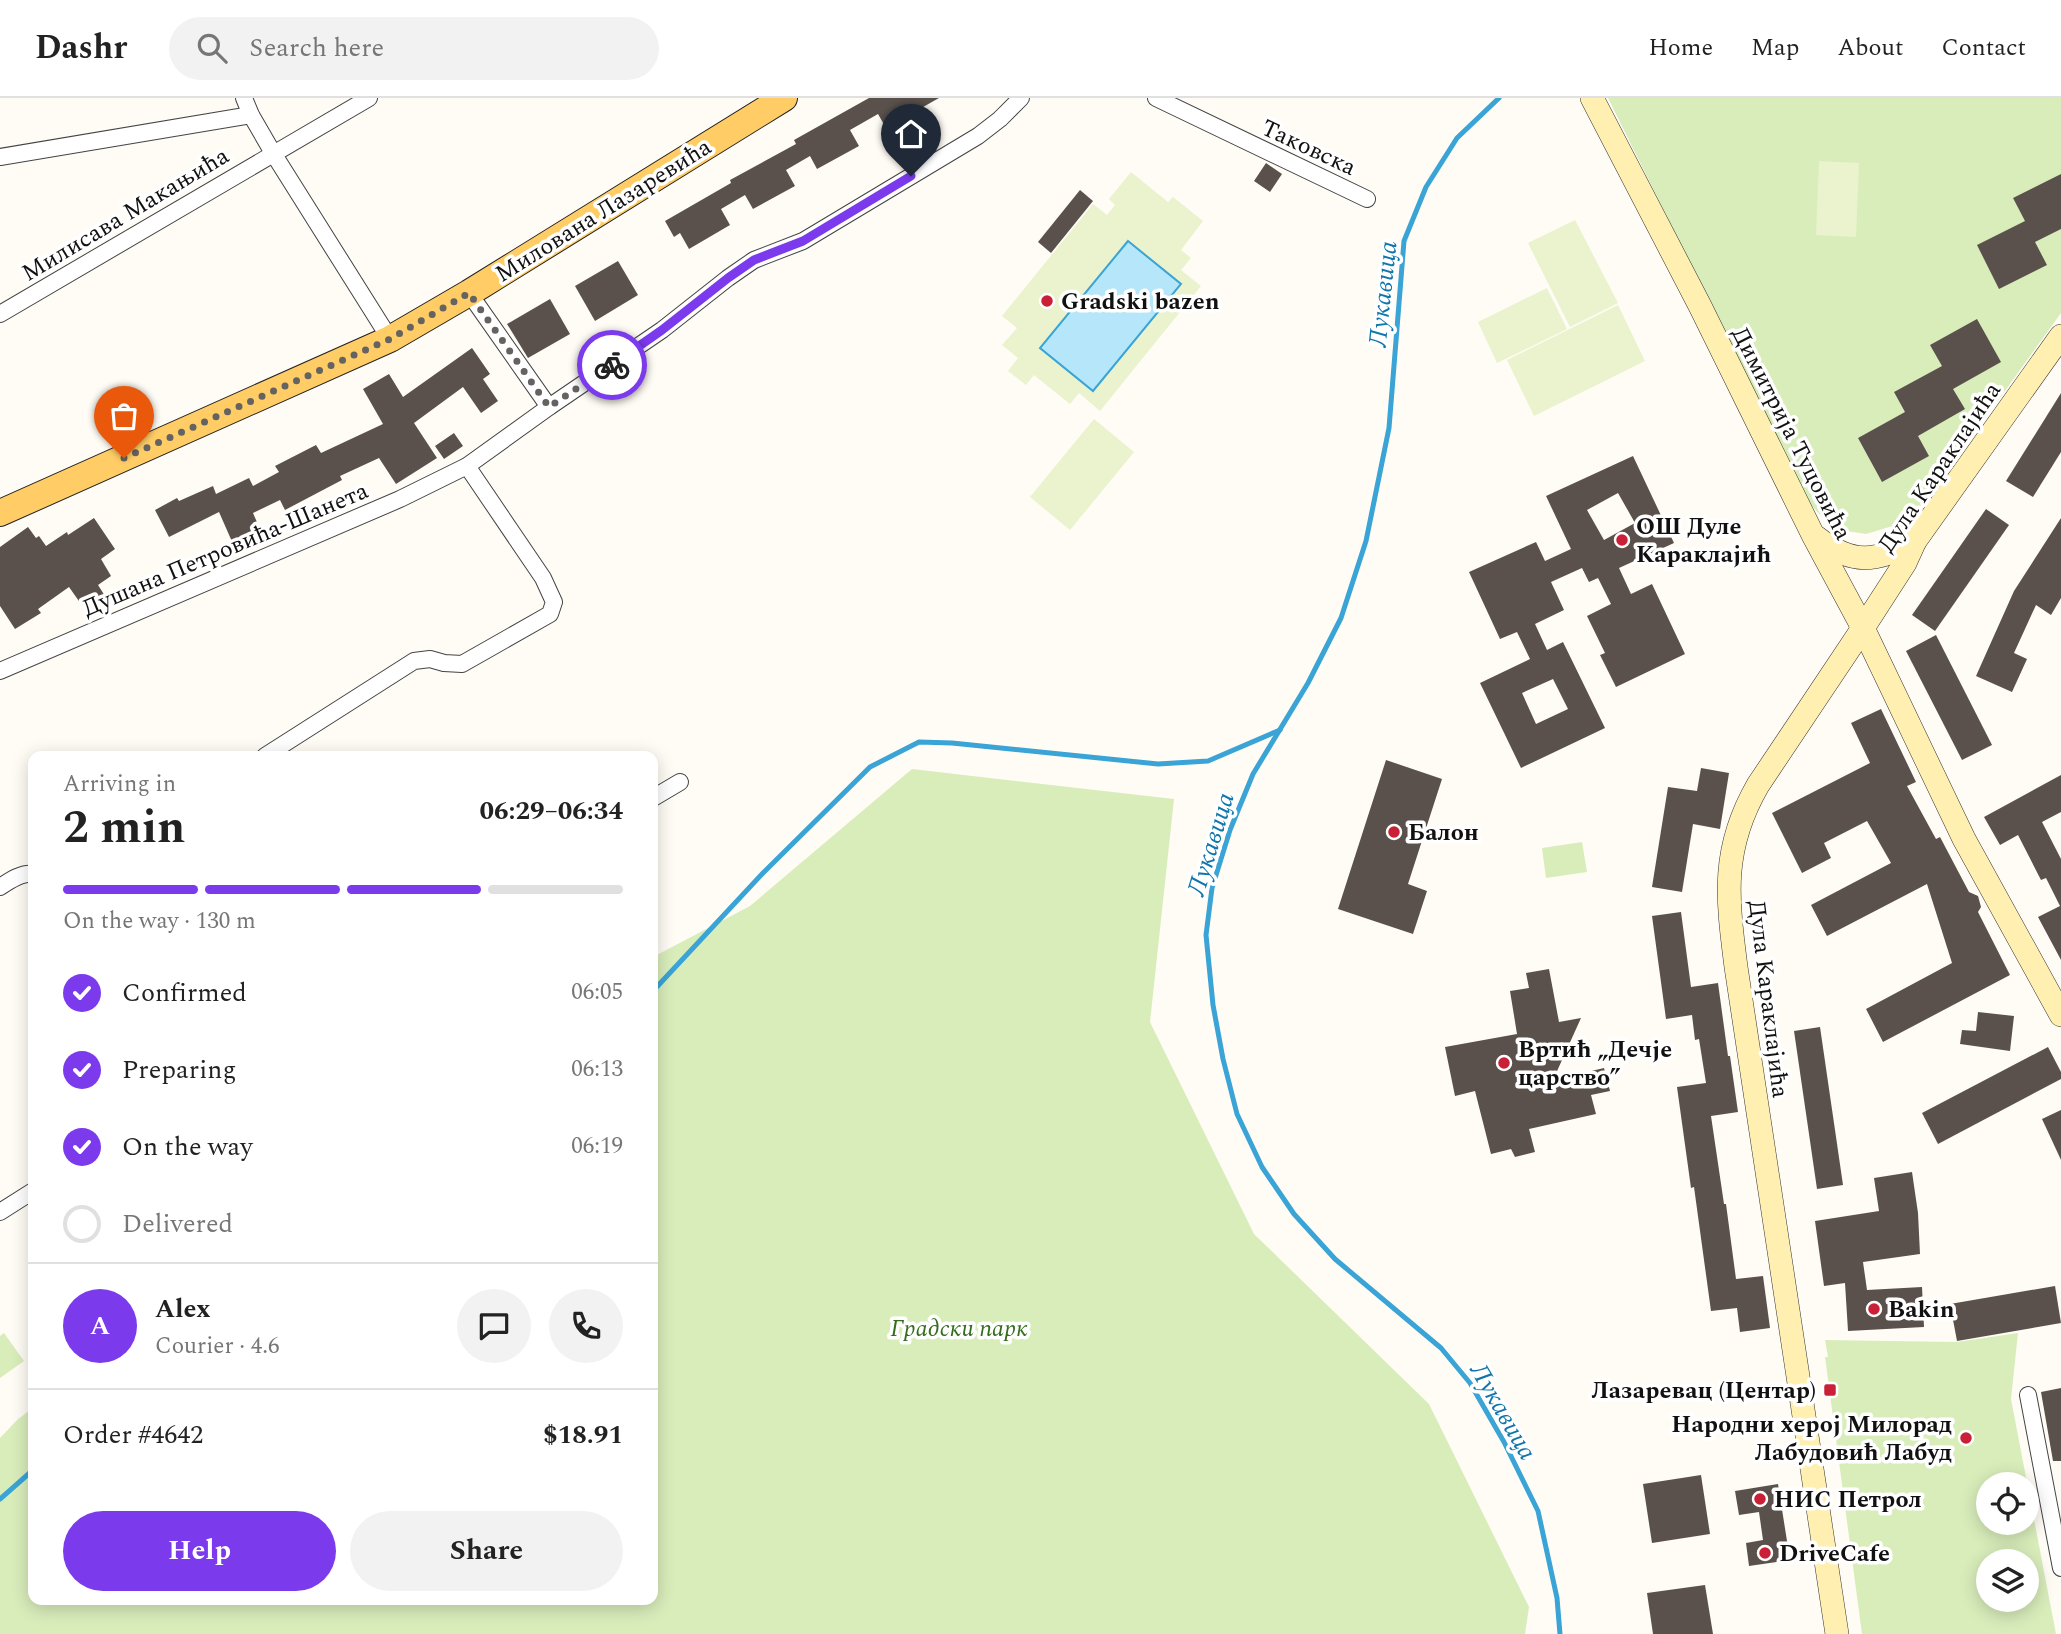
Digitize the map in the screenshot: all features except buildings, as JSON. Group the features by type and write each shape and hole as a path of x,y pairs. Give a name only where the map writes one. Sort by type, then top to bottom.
{"main road":[{"name":"Милована Лазаревића","path":"0,513 390,339 784,98"}],"street":[{"path":"244,98 273,153 390,339"},
{"name":"Милисава Макањића","path":"0,314 369,98"},
{"name":"Душана Петровића-Шанета","path":"0,671 400,499 467,466 662,330 754,260 803,241 978,136 1021,98"},
{"name":"Таковска","path":"1156,98 1367,199"},
{"name":"Димитрија Туцовића","path":"1591,98 1863,628 1964,839 2061,1015"},
{"path":"0,157 251,115"},
{"path":"469,293 549,407"},
{"name":"Дула Караклајића","path":"1837,1634 1741,1004 1730,919 1730,874 1734,839 1747,805 1771,765 1905,563 1915,541 2061,336"},
{"path":"273,751 414,661 430,659 463,664 550,614 554,602 543,578 467,466"},
{"path":"1814,535 1838,551 1866,559 1891,554 1915,541"},
{"path":"658,795 680,782"},
{"path":"0,887 28,873"},
{"path":"0,1212 28,1194"},
{"path":"2028,1395 2061,1568"}],"green space":[{"path":"1608,98 2061,98 2061,313 1925,502 1899,524 1866,534 1834,529 1809,503"},
{"path":"1819,161 1859,163 1856,237 1816,235"},
{"name":"Gradski bazen","path":"1131,172 1168,202 1173,197 1203,221 1181,250 1191,258 1181,270 1201,286 1100,411 1079,393 1070,404 1034,375 1026,385 1008,371 1018,358 1002,345 1017,328 1002,316 1093,204 1107,215 1115,205 1109,199"},
{"path":"1575,220 1618,303 1570,327 1528,243"},
{"path":"1547,288 1567,329 1497,363 1478,322"},
{"path":"1618,305 1645,361 1534,416 1507,360"},
{"path":"1094,419 1134,452 1070,530 1030,497"},
{"name":"Градски парк","path":"912,769 1174,799 1150,1022 1254,1234 1429,1404 1529,1607 1525,1634 0,1634 0,1438 28,1412 28,1605 658,1605 658,954 750,906"},
{"path":"1582,842 1587,872 1546,878 1542,848"},
{"path":"4,1333 24,1361 0,1378 0,1336"},
{"path":"2018,1333 2011,1399 2025,1472 1976,1472 1976,1535 2037,1535 2056,1634 1862,1634 1825,1357 1828,1357 1825,1340 1957,1342"}],"water":[{"path":"1128,241 1181,284 1093,391 1040,348"}],"waterway":[{"name":"Лукавица","path":"1499,98 1457,138 1426,187 1404,241 1389,428 1366,541 1341,618 1308,683 1253,774 1230,830 1212,888 1206,935 1213,1005 1223,1059 1237,1114 1262,1167 1294,1214 1335,1259 1441,1348 1470,1383 1504,1442 1538,1511 1557,1598 1560,1634"},
{"path":"658,986 763,873 870,767 919,742 1158,764 1208,761 1280,730"},
{"path":"0,1499 28,1474"}],"way so far":[{"path":"124,458 390,339 469,293 549,407 612,365"}],"place":[{"name":"Gradski bazen","path":"1047,301"},
{"name":"ОШ Дуле Караклајић","path":"1622,540"},
{"name":"Балон","path":"1394,832"},
{"name":"Вртић „Дечје царство”","path":"1504,1063"},
{"name":"Bakin","path":"1874,1309"},
{"name":"Лазаревац (Центар)","path":"1830,1390"},
{"name":"Народни херој Милорад Лабудовић Лабуд","path":"1966,1438"},
{"name":"НИС Петрол","path":"1760,1499"},
{"name":"DriveCafe","path":"1765,1553"}],"route":[{"path":"612,365 754,260 803,241 911,176"}]}
